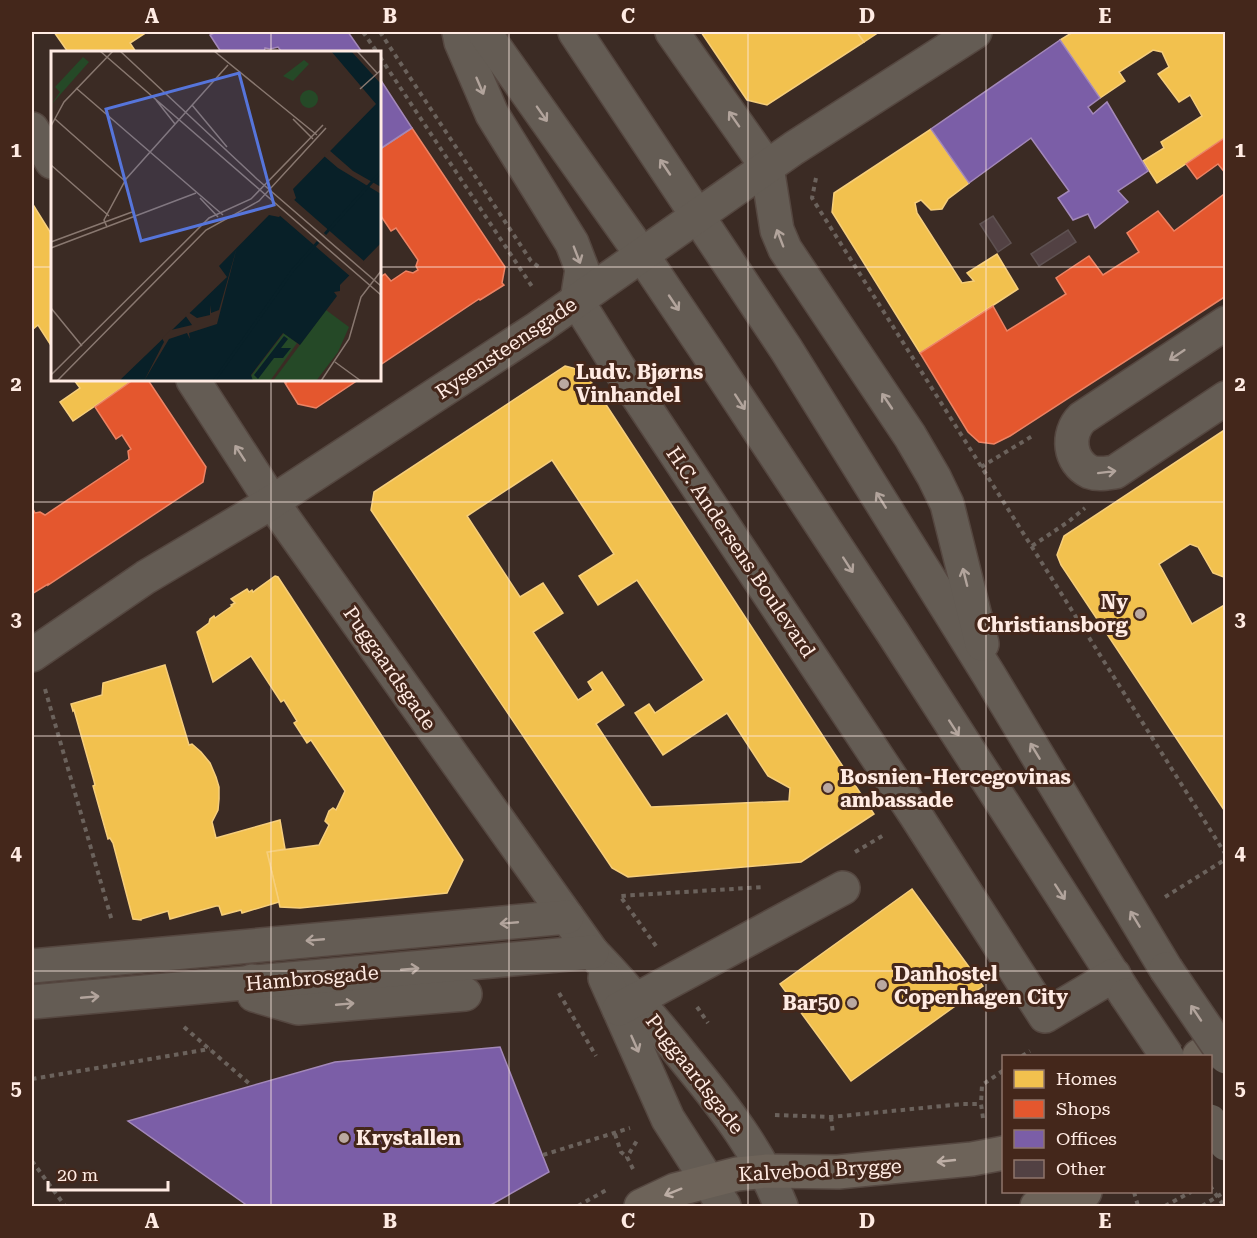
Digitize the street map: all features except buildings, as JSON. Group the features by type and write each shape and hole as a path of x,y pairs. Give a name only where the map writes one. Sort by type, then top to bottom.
{"main road":[{"path":"1200,1055 1226,1040"},
{"path":"1212,1122 1226,1116"},
{"name":"Kalvebod Brygge","path":"641,1206 675,1190 715,1194 737,1174 766,1171 849,1171 972,1159 1002,1153"},
{"path":"1037,1206 1079,1193"}],"street":[{"path":"459,32 461,42 492,114 572,243 582,269 577,301"},
{"path":"484,32 642,255 893,633 1166,1055"},
{"path":"575,32 786,349 989,675 1166,969 1226,1057"},
{"path":"672,32 767,167 777,230 785,249 910,436 934,477 947,504 989,675"},
{"name":"Rysensteensgade","path":"33,655 146,577 272,502 577,301 794,148 975,32"},
{"path":"32,129 51,160"},
{"name":"H.C. Andersens Boulevard","path":"577,301 915,814 1045,1016 1120,985"},
{"path":"1226,323 1082,418 1071,438 1072,450 1082,467 1091,472 1101,474 1115,472 1226,398"},
{"name":"Puggaardsgade","path":"194,381 272,502 628,1004 726,1108 766,1171 781,1206"},
{"path":"628,1004 678,977 845,873"},
{"name":"Hambrosgade","path":"32,966 567,917"},
{"path":"250,946 254,995 298,1008 465,994"},
{"name":"Hambrosgade","path":"32,1002 592,952"},
{"name":"Puggaardsgade","path":"628,1004 668,1119 715,1194"},
{"path":"1212,1126 1226,1144"}],"path":[{"path":"363,32 376,51"},
{"path":"380,32 531,261 577,301"},
{"path":"794,148 817,176 812,198 1226,857 1134,916"},
{"path":"981,467 1014,447"},
{"path":"1032,546 1068,522"},
{"path":"33,655 123,958"},
{"path":"845,873 885,834"},
{"path":"709,1025 620,896 772,886"},
{"path":"537,957 602,1065"},
{"path":"133,993 184,1027 252,1086"},
{"path":"32,1078 210,1049"},
{"path":"983,1118 982,1085 1002,1071"},
{"path":"768,1114 831,1117 981,1104"},
{"path":"831,1117 833,1135"},
{"path":"614,1134 621,1152 627,1156"},
{"path":"32,1161 65,1206"},
{"path":"1212,1189 1224,1206"},
{"path":"1202,1206 1226,1191"},
{"path":"1165,1206 1188,1193"}],"place":[{"name":"Ludv. Bjørns Vinhandel","path":"564,384"},
{"name":"Ny Christiansborg","path":"1140,614"},
{"name":"Bosnien-Hercegovinas ambassade","path":"828,788"},
{"name":"Danhostel Copenhagen City","path":"882,985"},
{"name":"Bar50","path":"852,1003"},
{"name":"Krystallen","path":"344,1138"}]}
